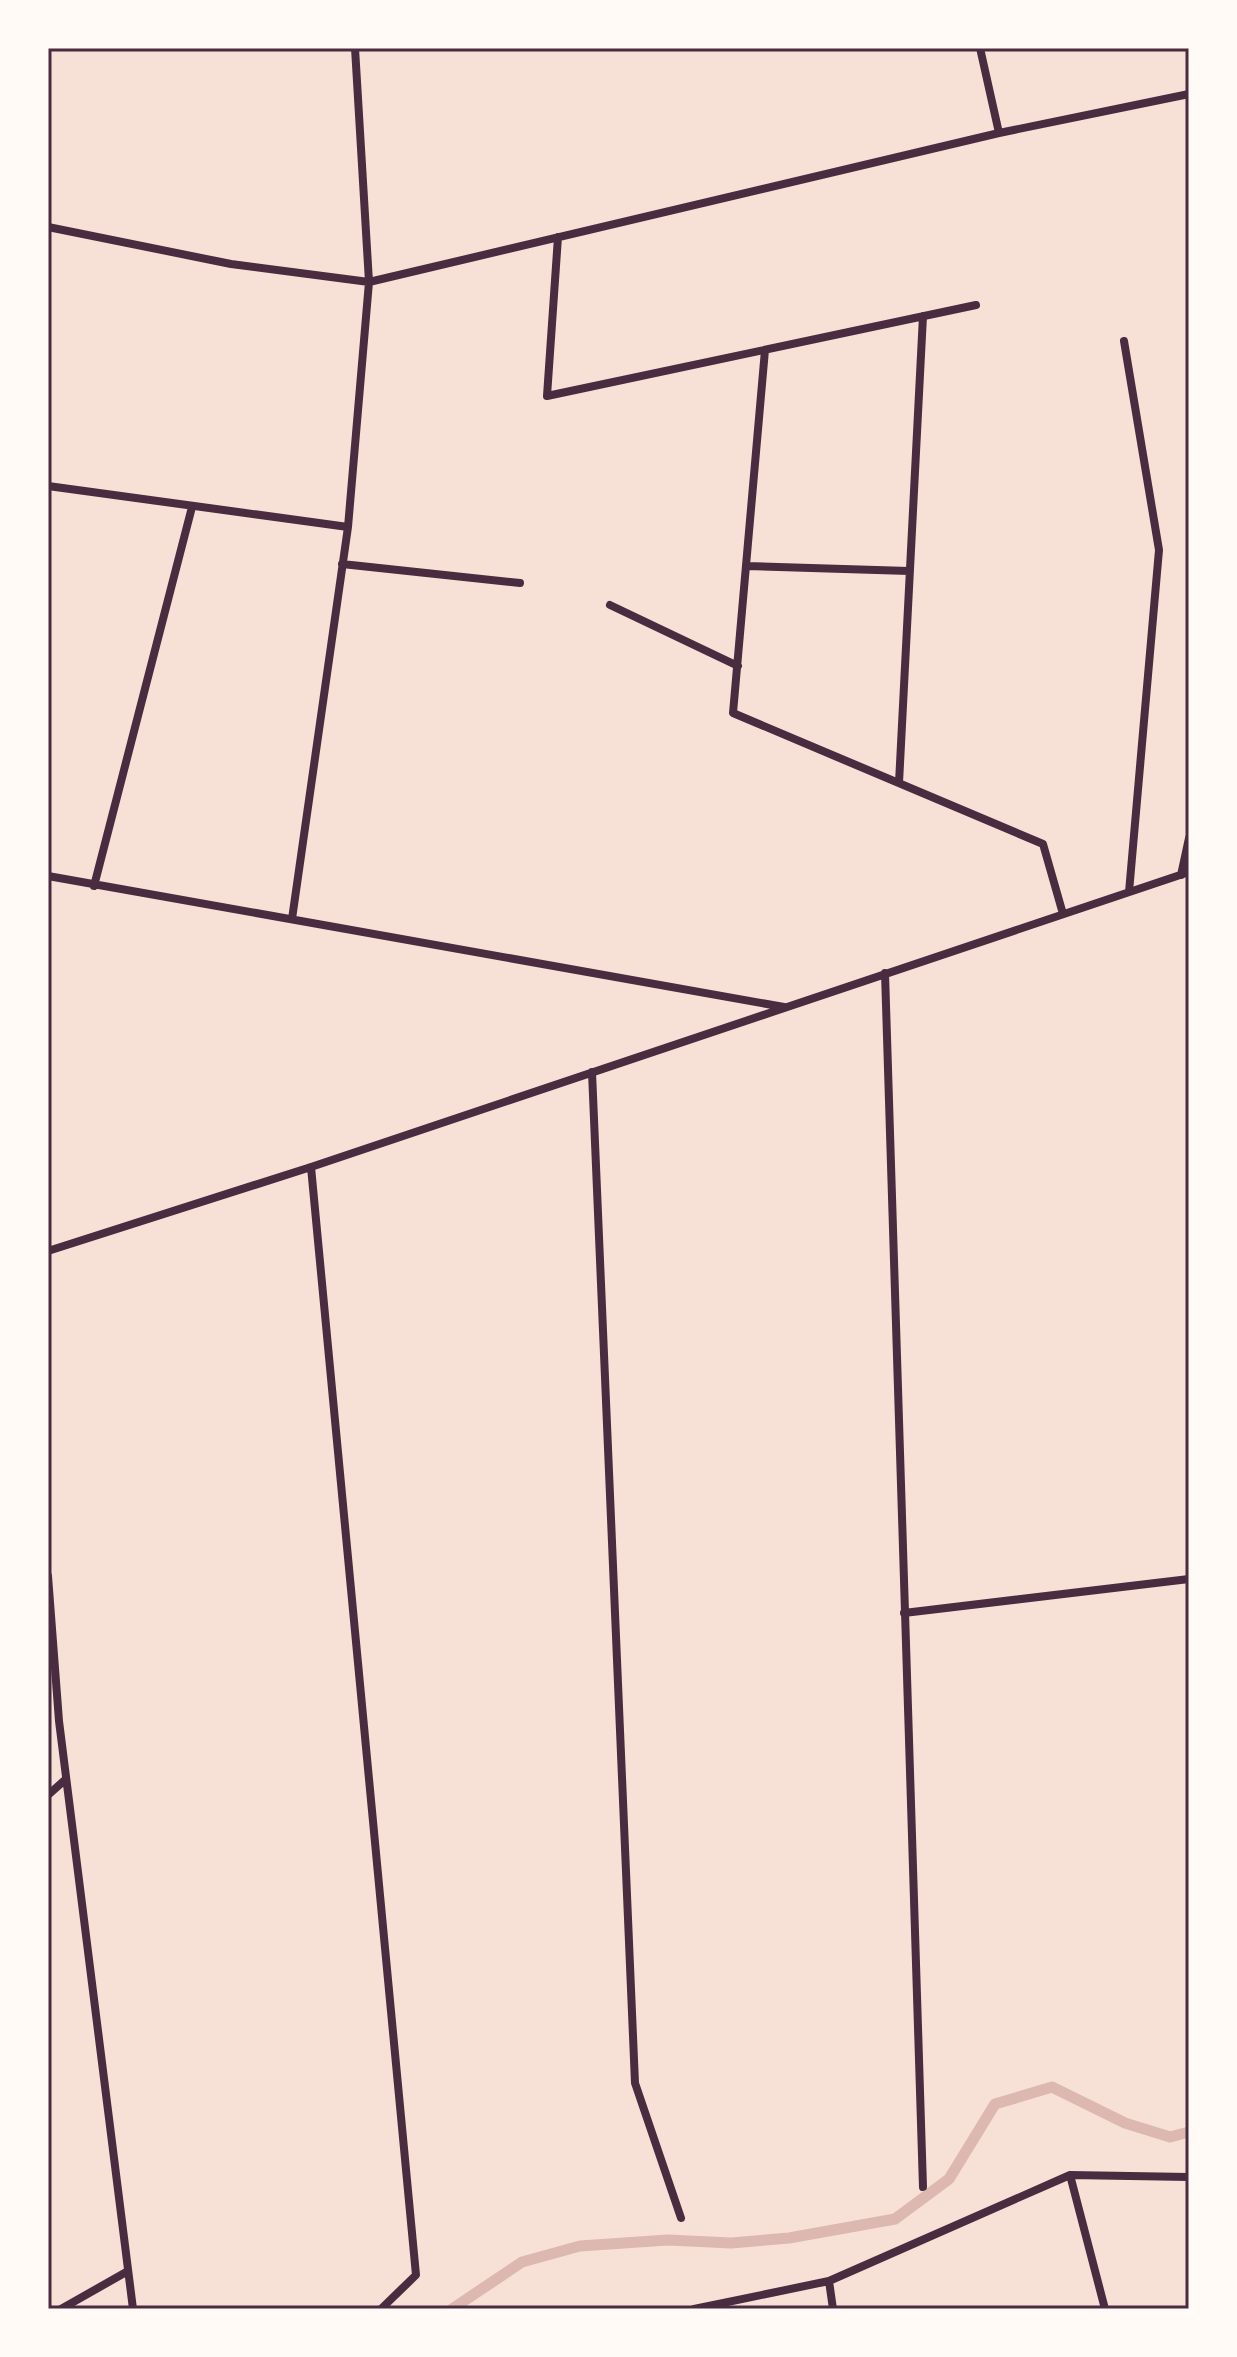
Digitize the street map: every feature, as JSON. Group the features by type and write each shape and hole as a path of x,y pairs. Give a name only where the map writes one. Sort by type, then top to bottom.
{"street":[{"path":"292,919 348,527 369,282 355,48"},
{"path":"980,48 999,133"},
{"path":"48,227 231,264 369,282 999,133 1189,94"},
{"path":"558,237 547,396 976,305"},
{"path":"899,783 923,316"},
{"path":"1124,341 1159,550 1129,892"},
{"path":"765,350 733,713 1043,844 1063,914"},
{"path":"48,486 348,527"},
{"path":"94,886 192,507"},
{"path":"342,564 520,583"},
{"path":"747,566 909,571"},
{"path":"610,605 738,666"},
{"path":"48,1250 311,1167 1185,873 1189,838"},
{"path":"48,876 785,1007"},
{"path":"885,973 923,2187"},
{"path":"592,1072 635,2083 681,2218"},
{"path":"311,1167 416,2275 381,2309"},
{"path":"48,1576 59,1721 133,2309"},
{"path":"904,1613 1189,1579"},
{"path":"48,1719 59,1721"},
{"path":"48,1795 66,1779"},
{"path":"694,2309 829,2281 1070,2175 1189,2177"},
{"path":"1070,2175 1105,2309"},
{"path":"61,2309 128,2271"},
{"path":"829,2281 833,2309"}],"waterway":[{"path":"452,2309 522,2262 580,2246 668,2240 731,2243 789,2238 895,2219 949,2179 995,2104 1052,2087 1125,2123 1170,2137 1189,2132"}]}
